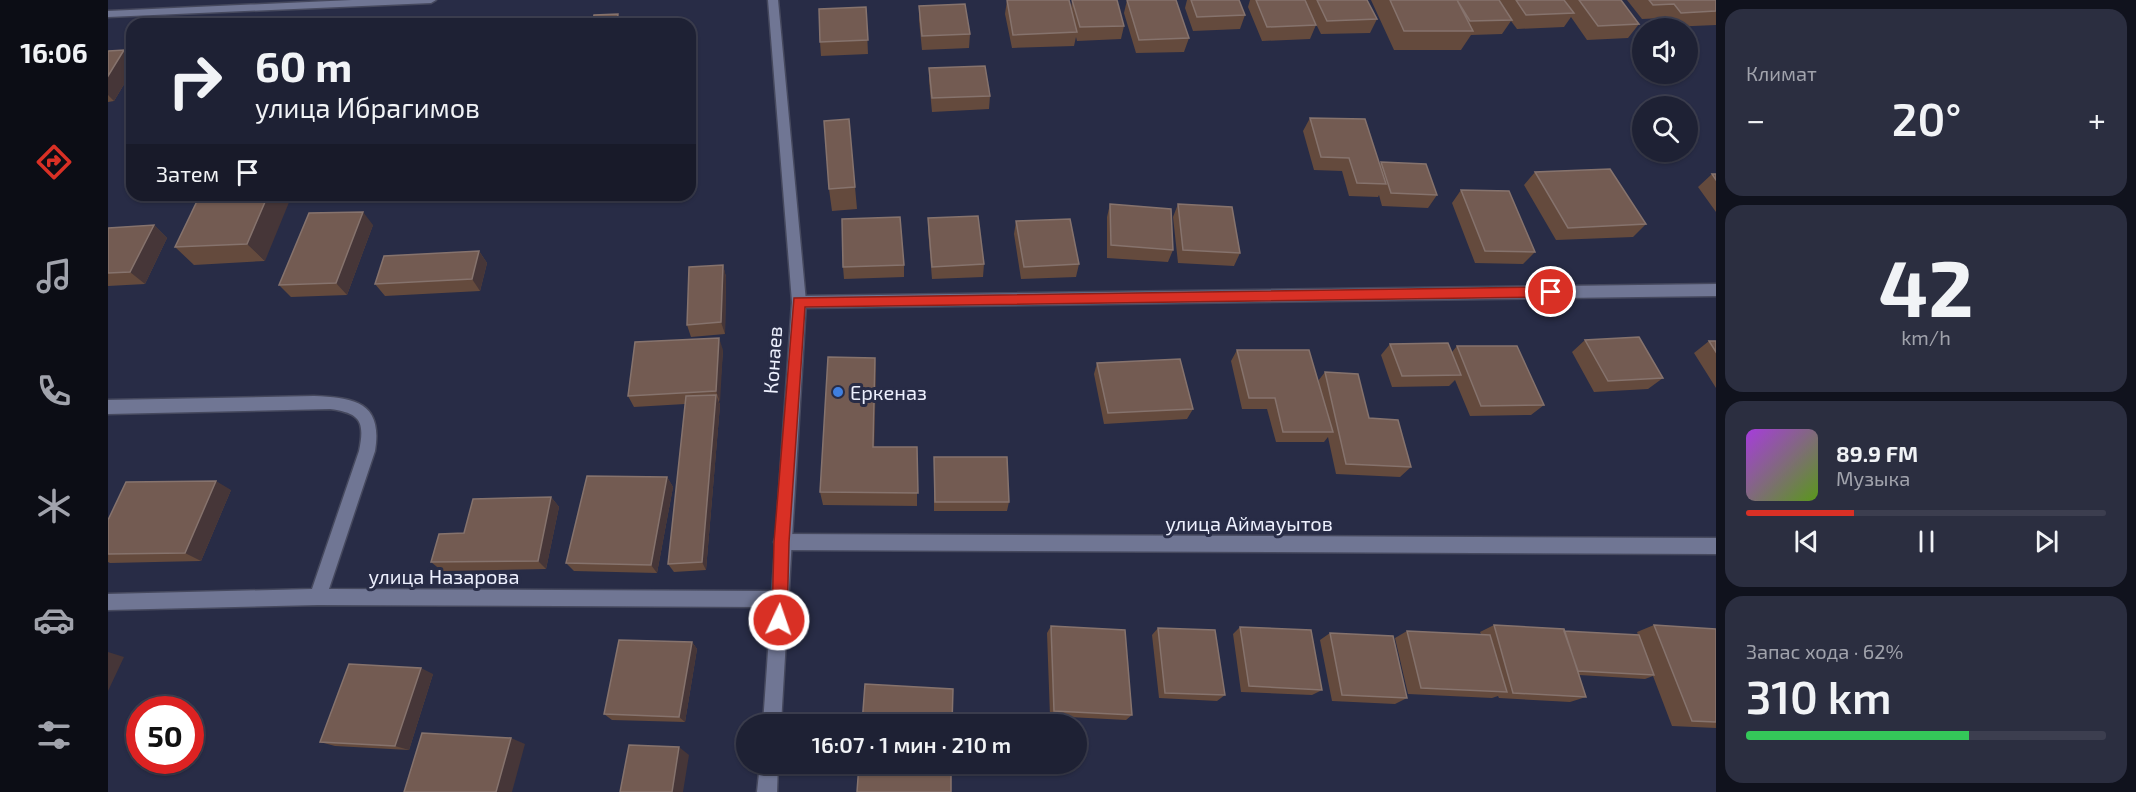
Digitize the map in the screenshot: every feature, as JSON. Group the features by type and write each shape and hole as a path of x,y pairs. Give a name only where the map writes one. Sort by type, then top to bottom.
{"street":[{"path":"108,14 432,0"},
{"name":"Конаев","path":"773,0 799,302 773,714"},
{"path":"799,302 1716,290"},
{"path":"108,407 314,402 343,404 363,414 370,428 367,451 318,597"},
{"name":"улица Аймауытов","path":"782,542 1716,546"},
{"name":"улица Назарова","path":"108,602 318,597 781,599"},
{"path":"767,792 768,774"}],"building":[{"path":"1007,0 1069,0 1077,32 1013,35"},
{"path":"1072,0 1117,0 1124,26 1080,27"},
{"path":"1127,0 1176,0 1189,38 1139,40"},
{"path":"1191,0 1239,0 1245,15 1197,17"},
{"path":"1256,0 1305,0 1316,25 1267,27"},
{"path":"1317,0 1367,0 1377,19 1327,21"},
{"path":"1390,0 1457,0 1473,31 1404,31"},
{"path":"1457,0 1499,0 1512,20 1470,21"},
{"path":"1516,0 1564,0 1574,13 1526,15"},
{"path":"1579,0 1621,0 1634,18 1632,18 1632,24 1598,26"},
{"path":"1649,0 1716,0 1716,11 1681,13 1674,4 1653,5"},
{"path":"965,4 970,34 922,36 919,6"},
{"path":"866,7 868,40 820,42 819,9"},
{"path":"618,14 618,18 593,18 594,15"},
{"path":"124,50 108,76 108,51"},
{"path":"985,66 990,96 932,98 929,68"},
{"path":"1310,118 1365,119 1386,184 1357,183 1349,158 1321,157"},
{"path":"849,119 855,187 829,189 824,121"},
{"path":"1381,162 1426,164 1437,195 1391,193"},
{"path":"1610,169 1646,224 1568,228 1535,172"},
{"path":"1461,190 1509,191 1535,252 1485,251"},
{"path":"197,201 265,201 247,244 175,247"},
{"path":"1110,204 1171,209 1173,250 1111,245"},
{"path":"1178,204 1232,207 1240,253 1183,250"},
{"path":"363,212 336,283 279,285 309,213"},
{"path":"978,216 984,264 932,267 928,218"},
{"path":"900,217 904,265 843,267 842,219"},
{"path":"1070,219 1079,264 1024,267 1016,221"},
{"path":"154,225 130,272 108,273 108,228"},
{"path":"479,251 472,279 375,284 384,256"},
{"path":"723,265 721,322 687,325 689,267"},
{"path":"1639,337 1663,378 1608,381 1585,340"},
{"path":"719,338 716,391 628,396 635,342"},
{"path":"1709,341 1716,341 1716,352"},
{"path":"1448,343 1461,375 1402,376 1390,344"},
{"path":"1457,346 1517,346 1544,405 1481,406"},
{"path":"1237,350 1309,350 1333,432 1283,432 1275,398 1249,398"},
{"path":"828,357 875,358 873,447 917,447 918,493 820,492"},
{"path":"1180,359 1193,409 1108,413 1097,363"},
{"path":"1325,372 1358,374 1369,418 1398,420 1411,467 1346,464"},
{"path":"716,395 702,562 668,564 686,396"},
{"path":"934,457 1007,457 1009,502 935,502"},
{"path":"587,476 667,477 651,565 566,563"},
{"path":"216,481 185,553 108,554 108,520 126,482"},
{"path":"551,497 538,561 431,562 439,534 464,533 473,499"},
{"path":"1494,625 1564,629 1586,697 1513,693"},
{"path":"1654,625 1716,629 1716,722 1692,721"},
{"path":"1051,626 1125,630 1132,715 1054,711"},
{"path":"1240,627 1311,630 1322,690 1249,686"},
{"path":"1158,628 1215,630 1225,695 1165,693"},
{"path":"1407,631 1490,635 1507,692 1421,688"},
{"path":"1564,631 1639,635 1654,675 1578,671"},
{"path":"1330,633 1393,636 1407,698 1342,695"},
{"path":"619,640 692,642 679,717 604,714"},
{"path":"349,664 421,668 395,746 320,742"},
{"path":"865,684 953,689 952,714 863,714"},
{"path":"422,733 511,738 496,792 404,792"},
{"path":"629,745 679,747 672,792 620,792"},
{"path":"858,774 951,774 951,792 857,792"}],"place":[{"name":"Еркеназ","path":"838,392"}],"route":[{"path":"779,620 782,542 799,302 1551,292"}]}
